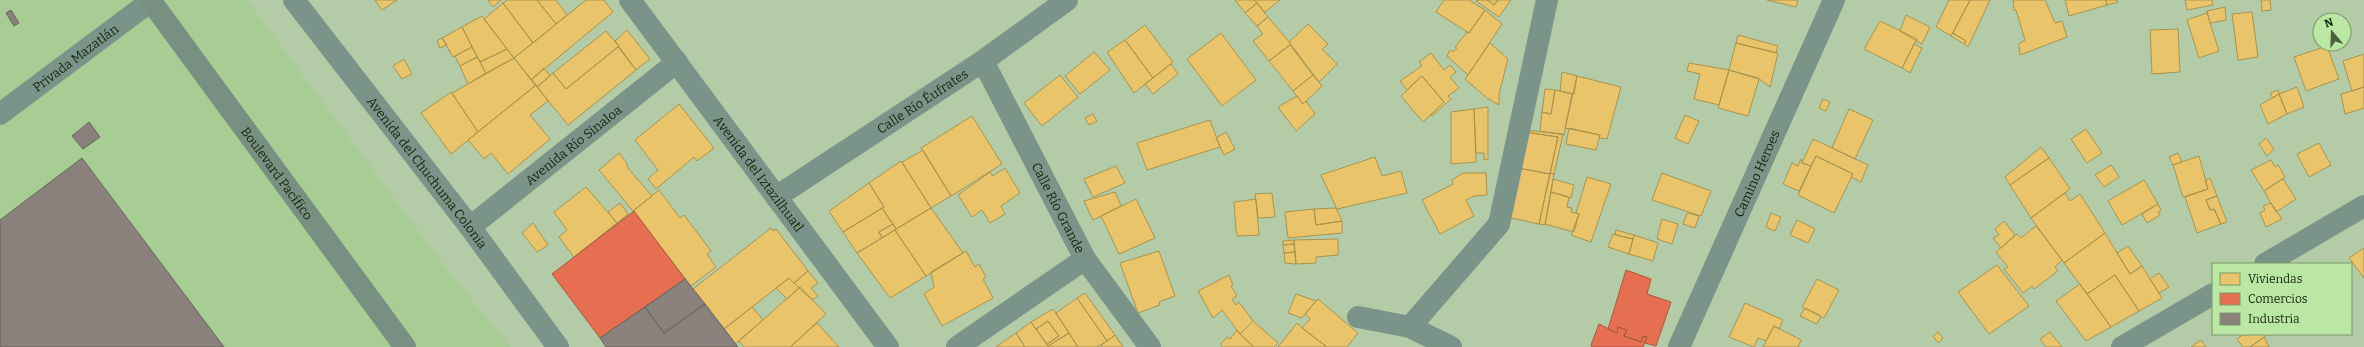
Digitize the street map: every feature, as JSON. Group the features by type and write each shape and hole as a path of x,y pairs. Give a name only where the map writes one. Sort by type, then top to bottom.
{"main road":[{"name":"Boulevard Pacífico","path":"150,1 405,347"}],"street":[{"name":"Avenida del Chuchuma Colonia","path":"294,0 470,227 558,347"},
{"name":"Avenida del Iztazilhuatl","path":"630,0 888,347"},
{"name":"Calle Río Éufrates","path":"776,197 983,61 1066,0"},
{"path":"1410,327 1499,224 1547,0"},
{"name":"Camino Heroes","path":"1679,347 1834,0"},
{"name":"Privada Mazatlán","path":"0,114 150,1"},
{"name":"Calle Río Grande","path":"957,347 1085,259 983,61"},
{"name":"Avenida Río Sinaloa","path":"470,227 677,62"},
{"path":"2267,263 2364,206"},
{"path":"1085,259 1150,347"},
{"path":"2122,347 2212,295"},
{"path":"1358,317 1410,327 1451,347"}],"shaded area":[{"path":"0,0 247,0 441,262 510,347 0,347"}],"building: Viviendas":[{"path":"375,0 397,0 382,10"},
{"path":"488,0 501,0 493,7"},
{"path":"507,0 537,0 556,24 533,43 503,3"},
{"path":"537,0 556,0 567,15 556,24"},
{"path":"586,0 604,0 613,12 531,80 514,58"},
{"path":"1235,0 1254,0 1257,3 1245,13"},
{"path":"1254,0 1280,0 1265,12"},
{"path":"1444,0 1469,0 1485,10 1469,33 1436,12"},
{"path":"1487,0 1494,5 1498,0 1511,0 1499,17 1476,1"},
{"path":"1487,0 1498,0 1494,5"},
{"path":"1767,0 1798,0 1796,7"},
{"path":"1949,0 1970,0 1951,36 1936,27"},
{"path":"1970,0 1990,0 1968,47 1964,44 1966,41 1953,33"},
{"path":"2013,0 2045,0 2055,23 2062,21 2067,37 2020,55 2019,44 2025,40 2016,10 2014,10"},
{"path":"2065,0 2106,0 2107,5 2069,16"},
{"path":"2106,0 2117,0 2118,2 2107,5"},
{"path":"2185,0 2212,0 2213,5 2187,10"},
{"path":"2261,0 2270,0 2271,10 2262,11"},
{"path":"503,3 533,43 514,58 484,19"},
{"path":"1257,3 1268,17 1257,26 1245,13"},
{"path":"2225,7 2226,20 2210,23 2207,11"},
{"path":"1485,10 1502,24 1468,75 1447,56 1450,50 1453,52 1457,48 1455,47 1467,32 1469,33"},
{"path":"2252,12 2258,57 2238,60 2232,14"},
{"path":"2207,13 2219,51 2199,58 2187,20"},
{"path":"1906,15 1930,27 1922,44 1900,31"},
{"path":"482,16 507,49 480,62 462,27"},
{"path":"1268,17 1291,44 1269,61 1253,41 1263,34 1257,26"},
{"path":"1880,21 1917,39 1902,68 1864,49"},
{"path":"1308,24 1328,44 1322,49 1337,64 1319,82 1289,42"},
{"path":"1145,25 1173,62 1153,78 1125,40"},
{"path":"462,27 472,47 453,57 442,38"},
{"path":"2178,29 2180,72 2152,74 2150,30"},
{"path":"627,30 650,59 636,70 615,41"},
{"path":"606,31 619,46 566,89 553,73"},
{"path":"1221,33 1256,80 1222,106 1187,59"},
{"path":"1953,33 1966,41 1964,44 1951,36"},
{"path":"1738,35 1778,46 1776,53 1736,43"},
{"path":"442,38 447,45 440,48 437,41"},
{"path":"1125,40 1153,78 1134,93 1107,52"},
{"path":"1490,43 1508,59 1499,94 1499,105 1487,98 1465,79"},
{"path":"1736,43 1778,53 1770,87 1758,78 1729,70"},
{"path":"1914,44 1922,48 1910,73 1902,68"},
{"path":"1290,45 1313,75 1293,91 1269,61"},
{"path":"472,47 477,57 460,66 455,56"},
{"path":"618,47 636,70 568,125 537,87 553,73 566,89"},
{"path":"507,49 514,58 486,73 480,62"},
{"path":"2312,51 2329,52 2339,79 2306,91 2294,57"},
{"path":"1094,52 1110,70 1080,94 1065,76"},
{"path":"1431,53 1444,70 1450,65 1456,72 1450,77 1459,88 1448,96 1451,99 1432,116 1431,115 1444,102 1422,76 1407,90 1400,81 1422,66 1419,62"},
{"path":"2364,54 2364,87 2352,91 2343,61"},
{"path":"477,57 486,73 468,84 460,66"},
{"path":"514,58 536,85 478,132 452,93"},
{"path":"404,59 412,74 402,79 393,66"},
{"path":"1689,63 1729,70 1719,105 1694,99 1700,74 1687,71"},
{"path":"1171,64 1178,74 1153,94 1145,84"},
{"path":"544,68 550,76 537,87 531,80"},
{"path":"1729,70 1759,79 1748,116 1718,108"},
{"path":"1562,72 1577,76 1574,94 1560,91"},
{"path":"1060,75 1078,97 1042,126 1024,103"},
{"path":"1313,75 1322,86 1303,104 1293,91"},
{"path":"1422,76 1444,102 1423,122 1401,96"},
{"path":"1577,76 1621,87 1607,139 1599,138 1600,135 1565,128"},
{"path":"536,85 548,101 530,115 550,139 508,174 491,153 484,159 468,140"},
{"path":"2297,87 2304,107 2287,114 2279,94"},
{"path":"2364,87 2364,108 2345,114 2341,94"},
{"path":"1545,89 1555,90 1551,114 1542,112"},
{"path":"1555,90 1572,94 1564,135 1540,131 1542,112 1551,114"},
{"path":"2278,90 2279,94 2273,98 2270,93"},
{"path":"451,92 478,132 451,154 421,113"},
{"path":"2279,94 2287,114 2268,124 2260,105"},
{"path":"1297,96 1303,104 1306,101 1315,114 1296,131 1278,107"},
{"path":"1823,99 1830,102 1826,111 1819,108"},
{"path":"679,104 714,148 697,161 694,157 656,189 648,179 658,170 635,140"},
{"path":"1488,107 1488,159 1484,160 1484,153 1476,153 1474,109"},
{"path":"1474,109 1476,162 1451,164 1451,112"},
{"path":"1849,109 1873,120 1855,159 1832,148"},
{"path":"1093,114 1097,121 1089,125 1085,118"},
{"path":"1685,115 1699,121 1688,144 1675,138"},
{"path":"972,116 1002,164 951,196 921,148"},
{"path":"1210,120 1220,147 1147,170 1137,143"},
{"path":"1569,128 1600,135 1596,150 1566,144"},
{"path":"2086,129 2102,153 2087,163 2071,139"},
{"path":"1524,130 1563,134 1554,174 1550,173 1558,137 1525,132"},
{"path":"1226,132 1235,149 1224,155 1216,138"},
{"path":"1525,132 1558,137 1550,174 1518,168"},
{"path":"2266,138 2274,149 2267,156 2259,144"},
{"path":"1813,139 1868,165 1861,182 1851,177 1853,174 1816,156 1811,166 1802,163"},
{"path":"2319,143 2331,165 2309,177 2297,154"},
{"path":"2041,147 2049,158 2010,185 2005,177"},
{"path":"923,150 951,196 931,208 902,162"},
{"path":"619,153 627,163 627,167 652,196 633,211 599,170"},
{"path":"2178,153 2182,162 2173,165 2169,157"},
{"path":"1816,156 1853,174 1834,213 1798,195"},
{"path":"2199,156 2208,189 2183,197 2173,165"},
{"path":"1375,157 1382,176 1401,171 1407,193 1337,209 1321,175"},
{"path":"2049,158 2070,189 2031,218 2010,185"},
{"path":"1801,159 1802,163 1811,166 1799,191 1783,184 1792,163 1798,166"},
{"path":"2271,160 2275,167 2278,165 2285,177 2264,191 2251,170"},
{"path":"901,161 931,208 896,229 882,208 884,207 869,183"},
{"path":"2111,165 2119,177 2104,187 2095,175"},
{"path":"1116,166 1125,183 1093,197 1084,179"},
{"path":"1005,168 1020,193 1001,206 1005,214 990,223 982,210 972,217 958,195 990,172 993,176"},
{"path":"1518,168 1550,174 1539,224 1507,217"},
{"path":"1463,173 1486,173 1487,195 1474,196 1466,200 1474,216 1440,234 1422,200 1453,184 1452,180"},
{"path":"1550,173 1554,174 1545,225 1539,224"},
{"path":"1662,173 1711,191 1701,216 1652,200"},
{"path":"1587,177 1611,184 1591,242 1571,235 1579,214 1576,213"},
{"path":"2210,178 2217,196 2206,200 2210,210 2214,209 2221,224 2197,233 2185,197 2208,189 2205,181"},
{"path":"1553,179 1574,185 1571,198 1551,192"},
{"path":"2283,179 2296,199 2276,212 2264,191"},
{"path":"2144,180 2158,204 2122,225 2108,201"},
{"path":"869,183 884,207 843,232 829,211"},
{"path":"586,187 617,223 574,257 559,237 567,230 554,212"},
{"path":"659,190 680,218 684,215 711,251 707,254 716,267 691,286 633,211"},
{"path":"1115,192 1121,206 1093,220 1084,201"},
{"path":"1551,192 1569,197 1567,207 1572,208 1571,212 1579,214 1574,232 1545,224"},
{"path":"1272,193 1275,217 1258,218 1255,194"},
{"path":"2065,193 2070,201 2080,194 2105,233 2064,263 2031,218"},
{"path":"2217,196 2227,222 2221,224 2214,209 2210,210 2206,200"},
{"path":"1136,199 1155,238 1119,254 1101,216"},
{"path":"1256,199 1259,235 1238,236 1236,231 1234,202"},
{"path":"620,203 628,214 617,223 608,212"},
{"path":"2271,203 2282,219 2266,227 2260,213 2265,210 2263,206"},
{"path":"2158,204 2161,210 2158,212 2160,215 2147,223 2142,214"},
{"path":"882,208 893,224 879,232 882,238 857,253 843,232"},
{"path":"931,208 963,253 926,276 895,230"},
{"path":"1336,208 1342,221 1316,225 1314,209"},
{"path":"1314,209 1316,225 1342,221 1342,233 1288,238 1285,212"},
{"path":"1687,213 1699,216 1695,228 1683,224"},
{"path":"1771,213 1781,217 1775,231 1766,227"},
{"path":"1662,219 1678,224 1672,244 1657,239"},
{"path":"1797,220 1815,229 1808,243 1790,235"},
{"path":"2004,221 2015,235 2001,248 1993,238 1999,235 1995,229"},
{"path":"533,223 548,245 537,252 522,233"},
{"path":"893,224 896,229 882,238 879,232"},
{"path":"2036,226 2062,260 2055,267 2058,271 2034,289 2032,286 2023,293 2004,269 2008,267 1996,252 2017,234 2021,238"},
{"path":"771,228 773,231 776,229 808,271 794,283 789,278 724,329 693,289"},
{"path":"895,230 926,276 890,298 857,253"},
{"path":"1616,230 1634,235 1633,239 1615,235"},
{"path":"2105,233 2130,274 2142,266 2162,298 2139,311 2115,275 2087,294 2064,263"},
{"path":"1613,234 1633,239 1629,254 1608,247"},
{"path":"1634,235 1658,243 1653,261 1629,254"},
{"path":"1338,239 1338,255 1316,257 1316,263 1296,264 1294,240"},
{"path":"1294,240 1294,244 1283,245 1283,241"},
{"path":"1294,244 1295,252 1284,253 1283,245"},
{"path":"2128,246 2142,266 2130,274 2117,253"},
{"path":"2364,248 2364,278 2349,258"},
{"path":"966,251 975,267 979,264 986,277 983,279 993,298 942,326 924,294 934,287 931,272"},
{"path":"1159,251 1175,296 1159,302 1160,305 1138,313 1120,263"},
{"path":"1295,252 1296,264 1285,263 1284,253"},
{"path":"1997,265 2029,306 1989,334 1958,292"},
{"path":"808,271 818,283 811,288 818,296 812,300 794,283"},
{"path":"2159,273 2169,287 2159,293 2150,279"},
{"path":"1229,275 1233,285 1231,286 1237,296 1232,299 1236,305 1239,302 1253,321 1240,334 1222,310 1213,318 1198,291"},
{"path":"2115,275 2139,311 2111,327 2087,294"},
{"path":"789,278 799,288 787,299 776,288"},
{"path":"1817,279 1839,290 1824,318 1802,307"},
{"path":"2080,284 2111,327 2086,341 2056,301"},
{"path":"800,287 826,314 790,347 744,347 739,341"},
{"path":"1085,293 1115,335 1107,341 1077,298"},
{"path":"1296,294 1316,301 1302,318 1288,313"},
{"path":"1077,298 1107,341 1097,347 1078,347 1056,313"},
{"path":"1318,299 1358,333 1347,347 1327,347 1302,328 1310,319 1305,314"},
{"path":"1745,303 1783,320 1779,329 1774,326 1766,341 1758,338 1754,347 1729,337"},
{"path":"752,307 763,320 735,344 724,329"},
{"path":"1805,308 1821,316 1817,324 1800,316"},
{"path":"1053,309 1069,333 1048,346 1047,344 1059,336 1048,321 1036,329 1031,322"},
{"path":"1048,321 1059,336 1047,344 1036,329"},
{"path":"1253,321 1278,343 1274,347 1254,347 1240,334"},
{"path":"1031,322 1048,346 1069,333 1078,347 1025,347 1016,333"},
{"path":"817,323 839,347 790,347"},
{"path":"1297,323 1302,328 1327,347 1278,347"},
{"path":"1774,326 1801,340 1798,347 1763,347"},
{"path":"1237,330 1254,347 1222,347 1221,344 1227,337 1230,339"},
{"path":"1938,332 1943,338 1938,343 1933,336"},
{"path":"2050,332 2062,347 2046,347 2040,339"},
{"path":"1016,333 1025,347 996,347"},
{"path":"1115,335 1123,347 1102,347 1101,345"},
{"path":"2243,335 2267,335 2250,347 2243,347 2237,339"},
{"path":"2264,337 2269,347 2250,347"},
{"path":"2201,340 2206,347 2191,347"}],"building: Comercios":[{"path":"634,211 685,279 600,338 552,274"},
{"path":"1626,270 1651,279 1647,294 1671,302 1656,346 1645,343 1647,337 1643,336 1641,342 1624,336 1627,330 1618,327 1617,333 1608,329"},
{"path":"1599,324 1617,333 1618,327 1627,330 1624,336 1641,342 1643,336 1647,337 1643,347 1592,347 1591,345"}],"building: Industria":[{"path":"11,10 19,23 14,26 6,13"},
{"path":"89,122 100,137 83,149 72,136"},
{"path":"82,158 224,347 0,347 0,220"},
{"path":"685,279 705,304 664,333 645,307"},
{"path":"705,304 738,347 606,347 600,338 645,307 664,333"}]}
